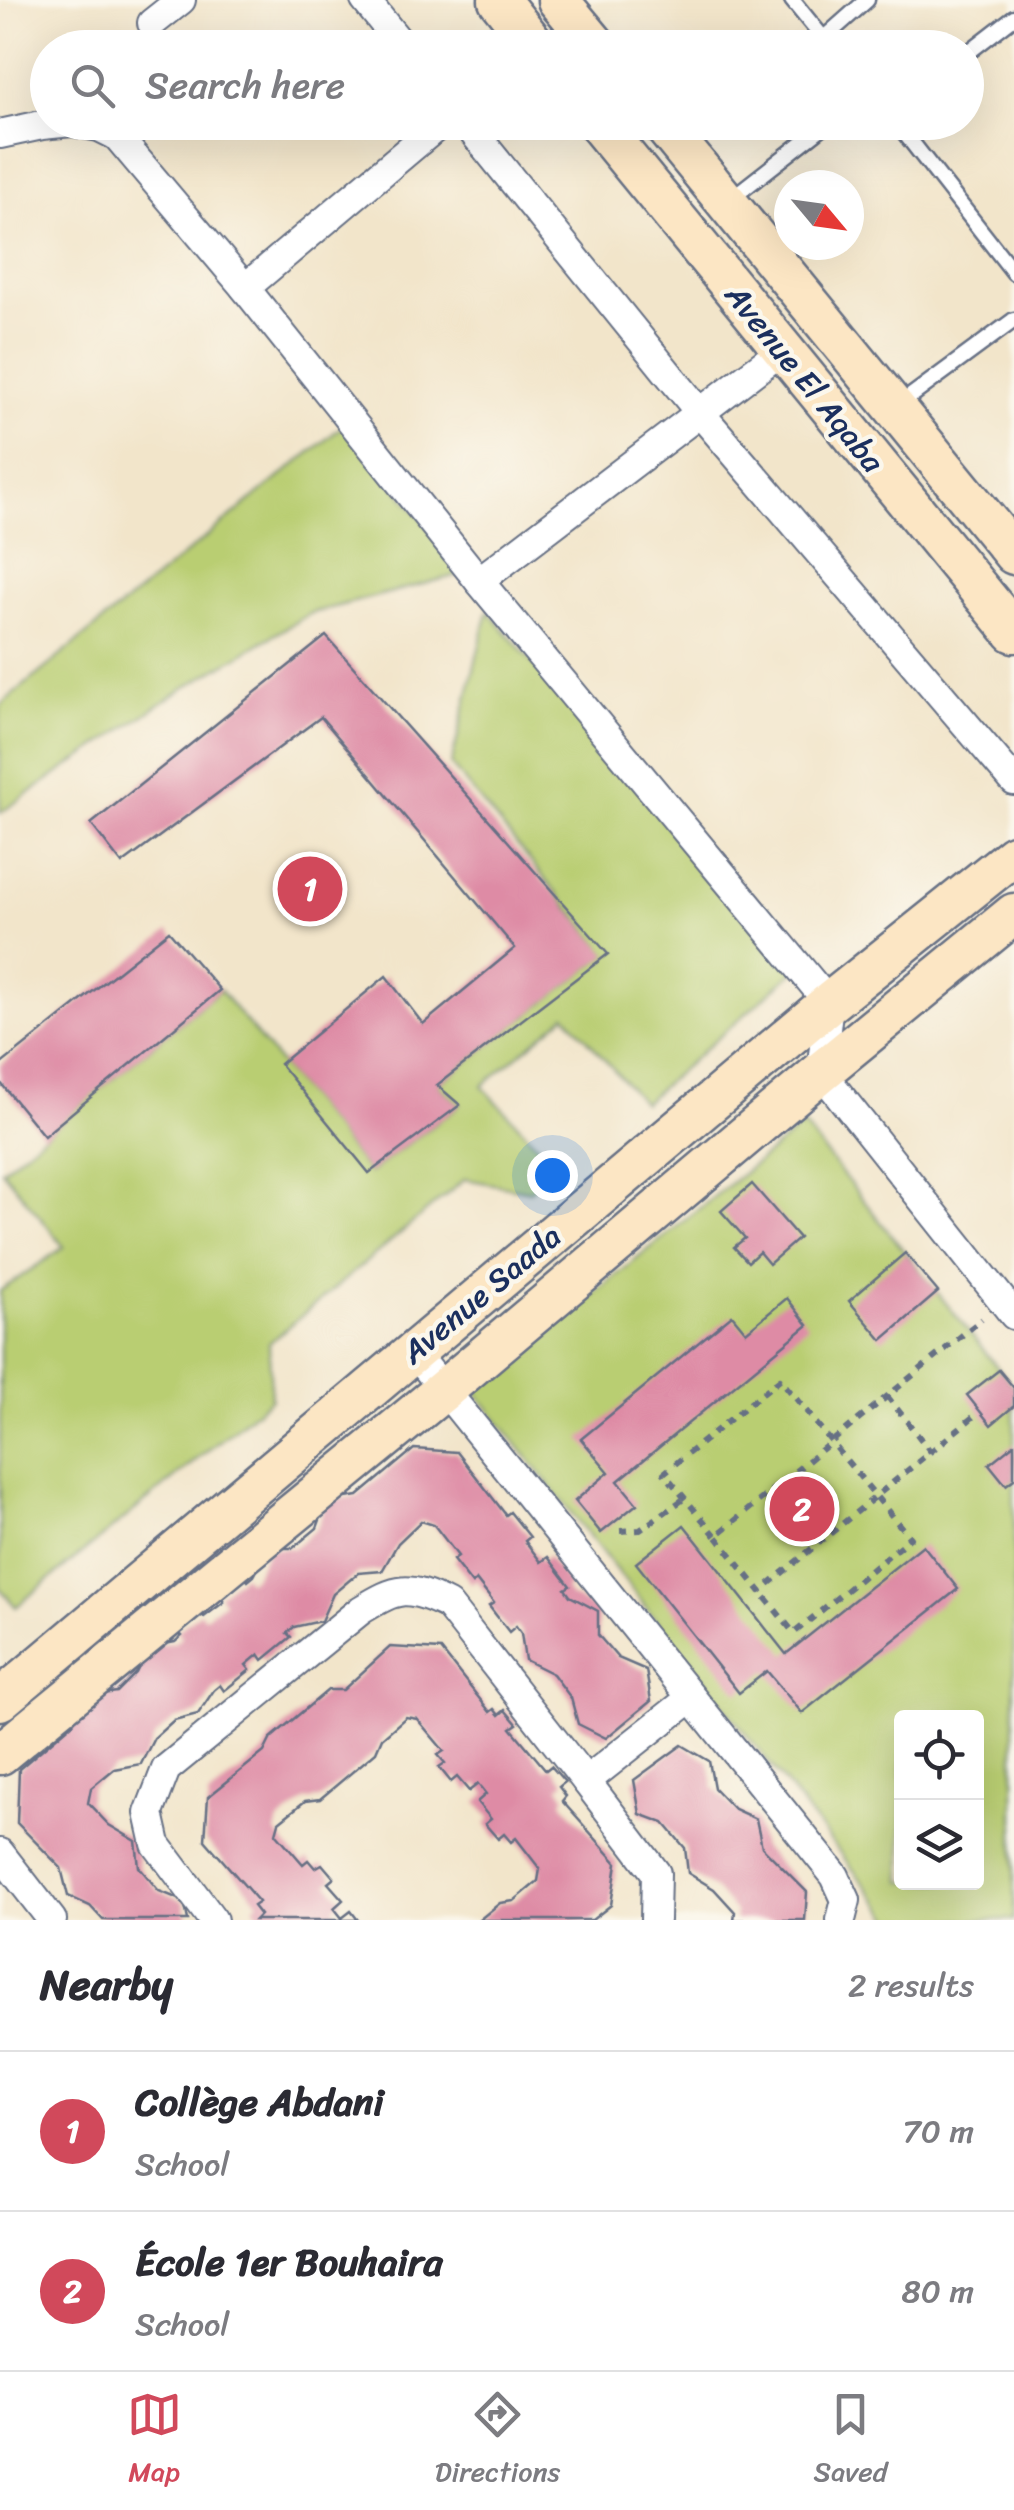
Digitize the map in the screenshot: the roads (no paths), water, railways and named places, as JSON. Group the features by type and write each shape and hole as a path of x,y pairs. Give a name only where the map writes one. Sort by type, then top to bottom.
{"street":[{"path":"152,23 181,0"},
{"path":"365,0 389,30"},
{"path":"499,0 523,30"},
{"path":"549,30 564,8 583,30"},
{"path":"0,134 30,127"},
{"path":"120,140 829,1003 821,1072 1009,1309"},
{"path":"245,288 421,140"},
{"path":"480,140 702,414 1014,781"},
{"name":"Avenue El Aqaba","path":"611,140 1014,632"},
{"name":"Avenue El Aqaba","path":"677,140 1014,554"},
{"path":"479,580 781,351"},
{"name":"Avenue Saada","path":"0,1700 829,1003 1014,855"},
{"name":"Avenue Saada","path":"0,1754 445,1390 1014,914"},
{"path":"413,1351 835,1876 846,1900 841,1920"},
{"path":"213,1920 156,1844 150,1812 166,1769 360,1610 392,1591 419,1590 448,1605 656,1872 655,1920"},
{"path":"586,1780 692,1698"},
{"path":"0,1853 52,1920"}],"lane":[{"path":"792,0 816,30"},
{"path":"839,30 866,0"},
{"path":"984,40 1014,17"},
{"path":"728,201 807,140"},
{"path":"910,140 1014,273"},
{"path":"895,408 1014,320"}],"place":[{"name":"Collège Abdani","path":"310,889"},
{"name":"École 1er Bouhaira","path":"802,1509"}]}
